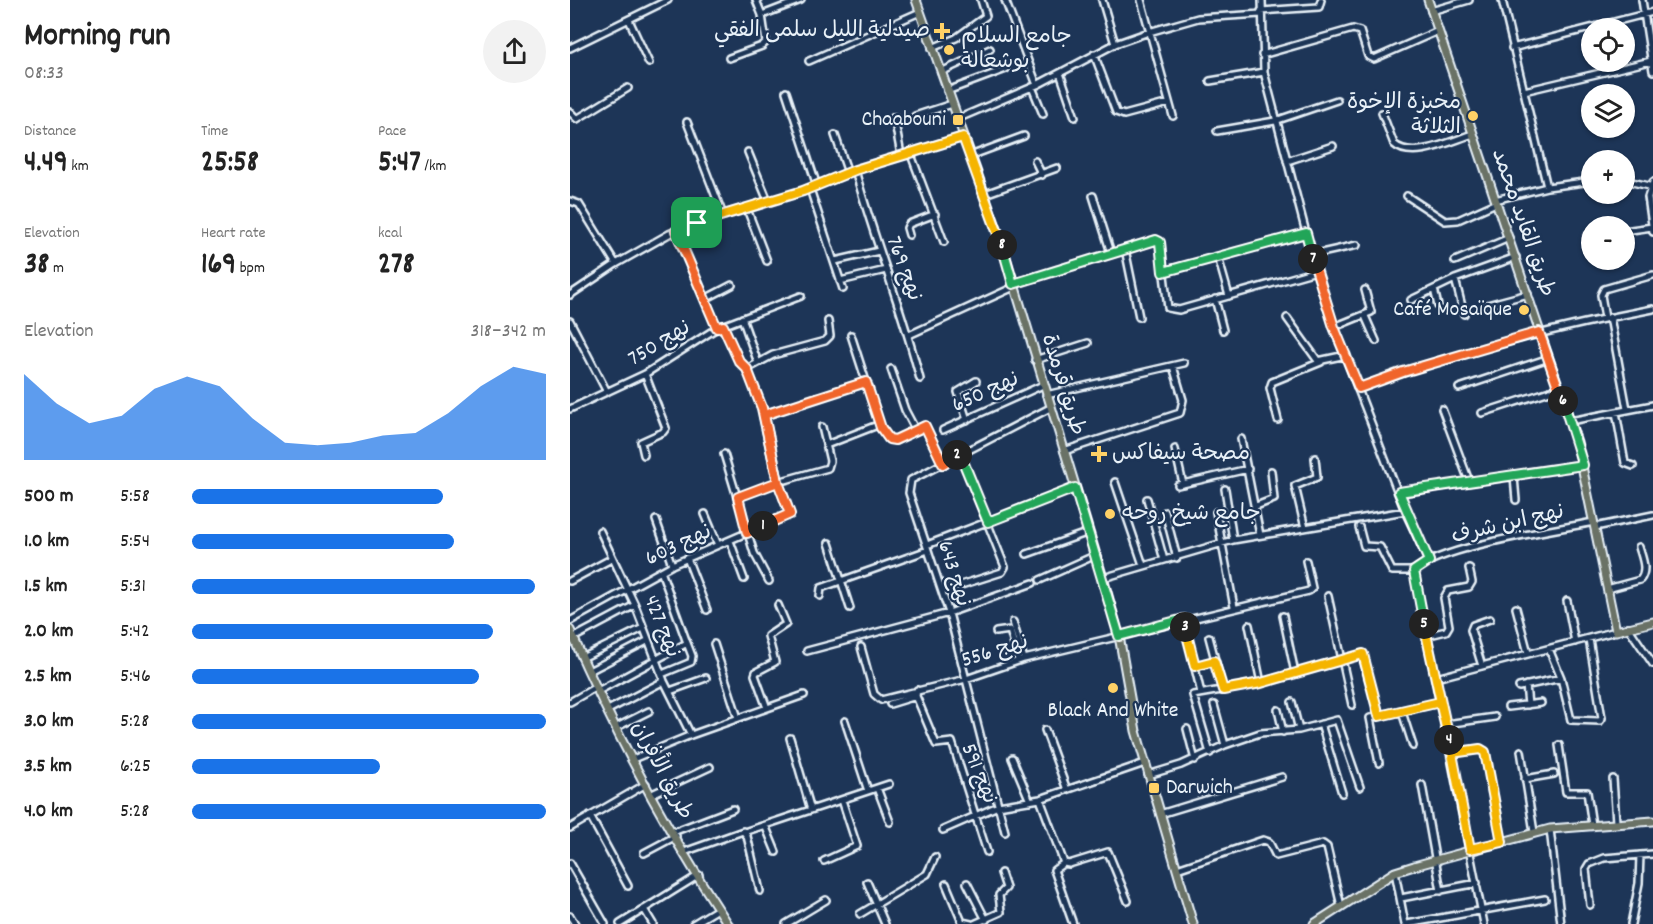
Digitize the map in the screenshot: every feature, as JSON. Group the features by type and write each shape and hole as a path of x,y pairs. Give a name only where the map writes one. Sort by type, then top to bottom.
{"main road":[{"name":"طريق قرمدة","path":"916,0 951,104 985,194 1096,555 1119,636 1132,711 1148,775 1193,924"},
{"name":"طريق القايد محمد","path":"1428,0 1570,421 1583,465 1616,631"},
{"path":"1616,631 1653,622"},
{"name":"طريق الأفران","path":"570,630 588,671 646,784 728,924"},
{"path":"1314,924 1395,872 1470,849 1550,829 1616,822 1653,822"}],"street":[{"path":"570,48 668,0"},
{"path":"729,58 764,44 766,40 762,15 756,0"},
{"path":"762,15 801,0"},
{"path":"932,48 956,38 986,16 981,0"},
{"path":"1005,0 1043,114"},
{"path":"1102,0 1114,44"},
{"path":"1141,0 1173,116"},
{"path":"1262,0 1264,72 1316,271 1334,327 1405,511 1429,561"},
{"path":"957,118 1034,86 1114,44 1198,18 1319,7 1321,0"},
{"path":"1431,11 1469,0"},
{"path":"1502,0 1547,187"},
{"path":"1641,0 1653,71"},
{"path":"809,61 920,12"},
{"path":"1512,48 1653,12"},
{"path":"629,20 650,63"},
{"path":"1262,55 1353,28 1360,32 1368,56 1374,59 1438,31"},
{"path":"941,72 990,49"},
{"path":"1094,54 1116,112 1124,115 1169,103"},
{"path":"1524,91 1651,61"},
{"path":"947,91 1006,69"},
{"path":"1210,81 1264,72"},
{"path":"1059,73 1075,117"},
{"path":"570,112 577,119 628,88"},
{"path":"786,92 817,186"},
{"path":"1217,131 1275,121 1337,100"},
{"path":"915,116 951,104"},
{"path":"1382,113 1394,144 1405,150 1420,150 1473,134"},
{"path":"894,117 901,155"},
{"path":"687,122 723,215"},
{"path":"835,135 848,173"},
{"path":"970,156 1024,136"},
{"path":"570,295 616,264 676,231 810,189 855,170 963,137"},
{"path":"1287,161 1333,147"},
{"path":"748,152 768,201"},
{"path":"910,152 944,242"},
{"path":"1035,161 1042,175"},
{"path":"985,194 1057,168"},
{"name":"نهج 769","path":"855,170 879,251 909,335 920,379"},
{"path":"1407,196 1445,221 1458,220 1496,202 1547,187 1581,182"},
{"path":"1635,182 1652,185 1648,197 1653,230 1635,231"},
{"path":"810,189 843,289"},
{"path":"1093,196 1111,253"},
{"path":"570,201 579,204 616,264"},
{"path":"747,209 767,261"},
{"path":"909,235 907,225 935,214"},
{"name":"نهج 603","path":"570,621 672,565 790,514 778,482 764,415 747,369 739,361 705,299 676,231"},
{"path":"1163,272 1306,233"},
{"path":"1455,261 1509,238"},
{"path":"909,335 1013,286 1111,253 1158,240 1168,308 1179,310 1316,271"},
{"path":"1312,255 1357,245"},
{"path":"1125,249 1139,317"},
{"path":"835,261 879,251"},
{"path":"1218,257 1228,296"},
{"path":"1411,300 1455,279 1516,257"},
{"path":"840,281 886,270"},
{"path":"1627,409 1608,317 1601,295 1604,289 1653,275"},
{"path":"1455,279 1464,314"},
{"path":"705,299 732,285"},
{"path":"1434,289 1438,306"},
{"path":"1334,327 1365,316 1372,309 1365,290"},
{"path":"1487,305 1528,294"},
{"name":"نهج 750","path":"570,410 645,374 720,327 801,296"},
{"path":"1215,299 1223,330"},
{"path":"1359,388 1403,372 1539,332 1653,309"},
{"path":"1365,316 1376,341"},
{"path":"742,318 758,363"},
{"path":"1287,318 1315,358 1321,362"},
{"path":"570,321 607,392"},
{"path":"747,369 773,355 825,341 830,336 828,321"},
{"path":"851,335 881,428 887,438 895,440 924,426 928,428 943,464 1050,408"},
{"path":"1035,360 1088,343"},
{"path":"1278,420 1270,388 1272,382 1321,362 1346,355"},
{"path":"1459,388 1549,358"},
{"path":"1046,395 1184,363"},
{"path":"1064,452 1180,414 1183,399 1173,366"},
{"path":"891,369 905,410 915,429"},
{"path":"644,455 641,442 664,432 666,428 645,374"},
{"path":"967,420 958,392 976,381"},
{"path":"764,415 866,382"},
{"name":"نهج 650","path":"943,430 1043,385"},
{"path":"1482,413 1558,388"},
{"path":"1570,421 1653,405"},
{"path":"1442,409 1469,482"},
{"path":"1616,412 1625,463 1633,466"},
{"path":"826,445 875,426"},
{"path":"738,497 778,482 828,468 830,461 822,427"},
{"path":"1241,439 1260,535"},
{"path":"1175,449 1180,485 1248,469"},
{"path":"724,454 747,533 769,580"},
{"path":"942,591 1004,570 1004,562 960,454"},
{"path":"1305,528 1295,486 1317,477 1315,458"},
{"name":"نهج 643","path":"943,464 910,480 909,493 949,613 1005,832"},
{"path":"1399,492 1514,477 1583,465"},
{"path":"1256,506 1274,499 1271,471"},
{"path":"1514,477 1516,500"},
{"path":"1115,482 1143,565"},
{"path":"820,596 820,588 928,548 1075,488"},
{"path":"1225,489 1233,540"},
{"path":"1147,499 1164,561"},
{"path":"1103,579 1143,565 1178,558 1233,540 1405,511"},
{"path":"1165,512 1178,558"},
{"path":"1216,512 1234,607"},
{"path":"705,514 718,545"},
{"name":"نهج ابن شرف","path":"1414,571 1429,561 1499,541 1653,515"},
{"path":"656,520 672,565"},
{"path":"1359,526 1364,546 1379,546 1392,571 1414,571 1452,753 1484,924"},
{"name":"نهج 427","path":"600,531 628,590 664,681 691,735"},
{"path":"1027,554 1089,532"},
{"path":"730,541 744,579"},
{"path":"829,543 850,608"},
{"path":"1607,589 1640,580 1643,577 1645,569 1639,547"},
{"path":"1040,580 1096,555"},
{"path":"687,558 707,610"},
{"path":"570,581 612,560"},
{"path":"1119,636 1309,591 1312,588 1305,561"},
{"path":"1426,636 1446,631 1449,626 1444,597 1448,591 1469,587 1472,582 1469,568"},
{"path":"661,571 692,656 691,662 662,674"},
{"path":"807,651 949,613 1033,583"},
{"path":"1328,596 1352,705"},
{"path":"1567,601 1575,642"},
{"path":"573,638 634,605"},
{"path":"767,708 755,675 756,672 776,662 768,636 786,624 778,605"},
{"path":"1516,608 1528,653"},
{"path":"1283,616 1295,673"},
{"path":"1184,619 1201,693"},
{"path":"1482,666 1471,630 1473,625 1490,619"},
{"path":"1013,622 1021,659"},
{"path":"1249,625 1261,683"},
{"path":"1628,627 1653,664"},
{"path":"582,658 643,628"},
{"path":"996,632 1009,630 1021,659"},
{"path":"1436,678 1616,631"},
{"name":"نهج 556","path":"861,646 874,694 881,699 917,693 966,679 1021,659 1119,636"},
{"path":"1209,637 1223,690"},
{"path":"1549,649 1561,678 1571,720 1600,721 1602,718 1589,639"},
{"path":"588,671 647,641"},
{"path":"570,702 687,643"},
{"path":"714,644 738,718"},
{"path":"1210,753 1193,695 1261,683 1364,655 1379,716"},
{"path":"1195,666 1214,661"},
{"path":"670,691 706,678"},
{"path":"1519,687 1561,678"},
{"path":"608,710 664,681"},
{"path":"1526,685 1528,705"},
{"path":"890,704 917,693"},
{"name":"نهج 591","path":"917,693 936,744 952,742 977,814 987,852"},
{"path":"633,759 691,735 804,695"},
{"path":"1293,702 1299,730"},
{"path":"1379,763 1370,720 1440,702"},
{"path":"1508,708 1541,703"},
{"path":"1214,705 1225,745"},
{"path":"1278,710 1283,732"},
{"path":"617,727 649,711"},
{"path":"1402,712 1413,746"},
{"path":"1446,724 1495,717"},
{"path":"844,721 868,791"},
{"path":"1148,775 1195,760 1225,745 1260,734 1299,730 1339,721 1360,787"},
{"path":"1321,724 1342,793"},
{"path":"1187,729 1195,760"},
{"path":"1045,730 1067,790"},
{"path":"790,738 811,810"},
{"path":"1559,746 1566,792 1587,792 1592,825"},
{"path":"1452,753 1480,749 1485,752 1502,842"},
{"path":"1521,751 1534,832"},
{"path":"1012,758 1030,801"},
{"path":"943,830 998,806 1040,799 1145,763"},
{"path":"652,794 710,767"},
{"path":"1525,779 1554,774"},
{"path":"1160,814 1282,777"},
{"path":"1613,779 1616,822"},
{"path":"570,828 646,784"},
{"path":"684,852 735,832 744,832 889,784"},
{"path":"1422,785 1441,891"},
{"path":"877,788 890,822"},
{"path":"1040,799 1064,863"},
{"path":"824,861 857,846 842,800"},
{"path":"644,853 674,834 734,809"},
{"path":"590,816 628,886"},
{"path":"765,825 776,852"},
{"path":"1550,829 1561,924"},
{"path":"744,832 760,891"},
{"path":"1177,869 1263,840 1269,842 1276,856 1323,844 1327,847 1341,906"},
{"path":"1073,924 1054,870 1064,863 1069,864 1108,852 1128,901"},
{"path":"1590,905 1586,869 1589,864 1605,858 1653,854"},
{"path":"1631,924 1639,883 1640,855"},
{"path":"860,914 927,874 935,857"},
{"path":"570,864 605,924"},
{"path":"1395,872 1406,924 1545,899"},
{"path":"946,884 962,922 972,924 986,920 1002,911 999,896 1006,888 1001,873"},
{"path":"620,924 699,875"},
{"path":"867,882 885,924"},
{"path":"967,883 986,920"},
{"path":"1401,898 1477,883"},
{"path":"786,924 826,900"},
{"path":"644,909 653,924"},
{"path":"693,924 718,909"},
{"path":"570,916 575,924"}],"place":[{"name":"صيدلية الليل سلمى الفقي","path":"942,31"},
{"name":"جامع السلام بوشعالة","path":"949,50"},
{"name":"مخبزة الإخوة الثلاثة","path":"1473,116"},
{"name":"Chaabouni","path":"958,120"},
{"name":"Café Mosaïque","path":"1524,310"},
{"name":"مصحة سيفاكس","path":"1099,454"},
{"name":"جامع شيخ روحه","path":"1110,514"},
{"name":"Black And White","path":"1113,688"},
{"name":"Darwich","path":"1154,788"}],"route":[{"path":"697,223 676,231 717,328 723,326 739,361 747,369 764,415 767,434 778,482 738,497 747,533 790,514 778,482 764,415 866,382 881,428 889,439 895,440 925,426 928,428 943,464 960,454 988,522 1075,488 1119,636 1184,619 1195,666 1214,661 1223,690 1261,683 1363,654 1379,716 1440,702 1470,849 1502,842 1484,750 1452,753 1414,578 1414,571 1429,561 1405,511 1399,492 1514,477 1583,465 1539,332 1448,358 1359,388 1334,327 1306,233 1163,272 1160,242 1156,240 1013,284 1000,238 963,137 855,170 803,191 697,223"}]}
